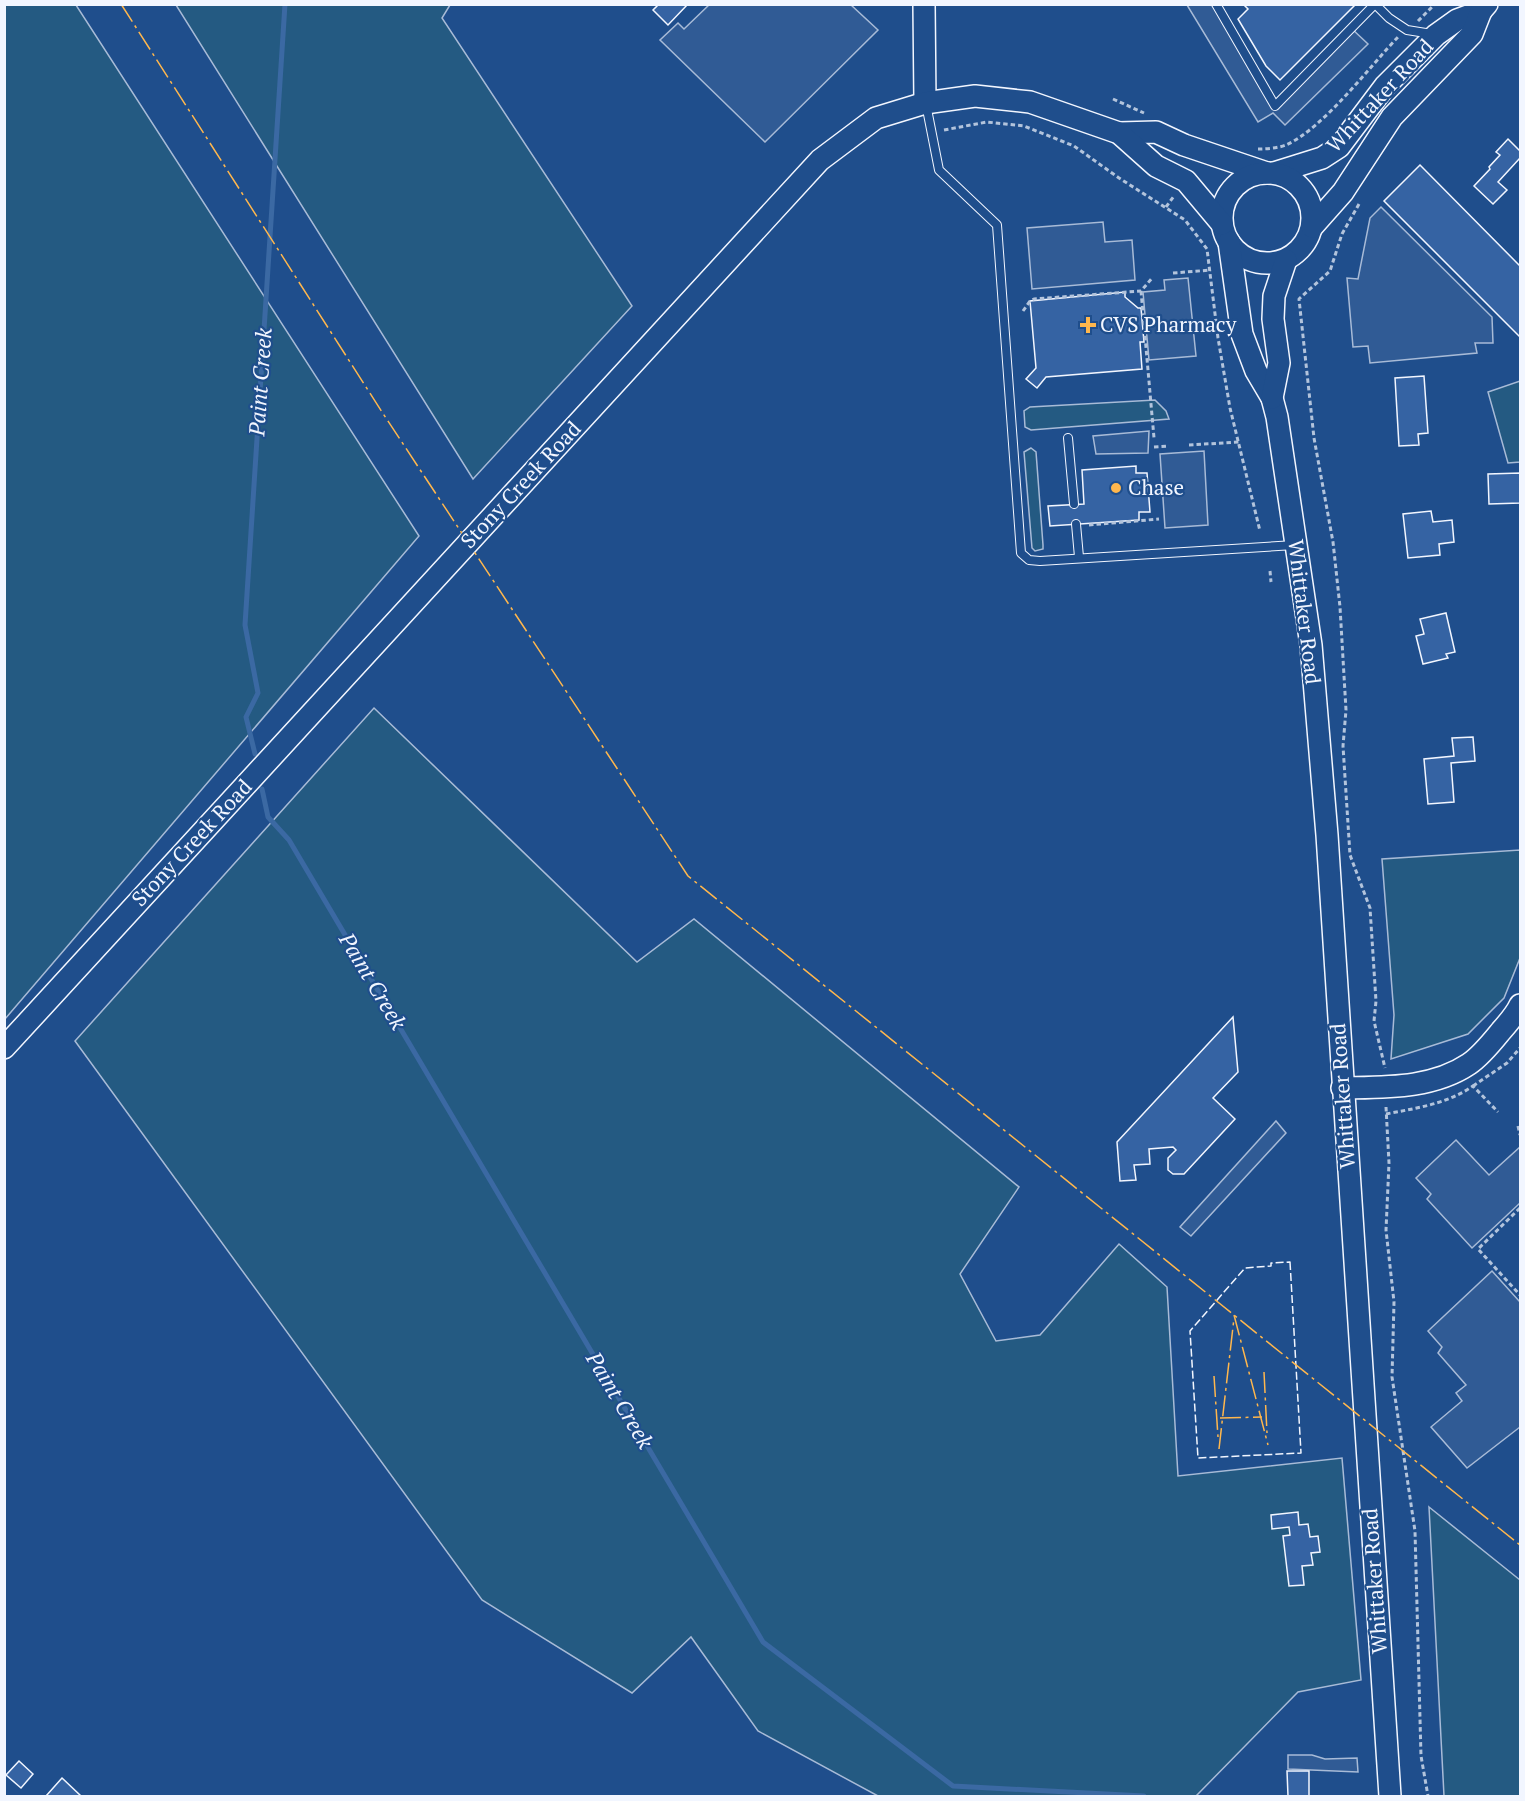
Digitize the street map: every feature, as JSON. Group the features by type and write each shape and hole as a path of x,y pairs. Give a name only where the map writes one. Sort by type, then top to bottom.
{"main road":[{"path":"924,4 925,103"},
{"name":"Whittaker Road","path":"1271,173 1322,158 1339,147 1385,86 1436,35 1457,20 1484,8"},
{"name":"Whittaker Road","path":"1312,227 1343,192 1392,117 1472,34 1484,8"},
{"name":"Stony Creek Road","path":"4,1048 820,160 876,118 925,103 975,96 1030,102 1119,133 1156,132 1184,145 1271,173"},
{"name":"Stony Creek Road","path":"1119,133 1155,166 1186,182 1226,233"},
{"path":"1271,173 1298,185 1311,203 1312,227 1304,245 1286,260 1277,263 1261,263 1245,257 1226,233 1224,205 1234,187 1251,175 1271,173"},
{"name":"Whittaker Road","path":"1226,233 1242,334 1256,371 1272,399"},
{"name":"Whittaker Road","path":"1286,260 1274,296 1273,319 1279,363 1272,399 1311,645 1322,775 1390,1797"},
{"path":"1342,1088 1399,1086 1445,1076 1469,1064 1493,1041 1521,1005"}],"lane":[{"path":"1216,4 1275,106 1375,4 1389,18 1407,30 1436,35"},
{"path":"925,103 939,170 998,225 1021,553 1029,560 1296,545"},
{"path":"1068,438 1074,504"},
{"path":"1076,524 1079,557"}],"path":[{"path":"1413,25 1435,4"},
{"path":"947,130 987,122 1024,126 1074,146 1185,220 1207,249 1218,338 1230,408 1260,531"},
{"path":"1348,223 1330,271 1299,298 1314,438 1333,542 1340,607 1346,710 1343,746 1350,855 1370,908 1376,1001 1374,1021 1386,1070"},
{"path":"1173,273 1211,270"},
{"path":"1023,311 1034,299 1141,291 1153,277"},
{"path":"1141,291 1154,438"},
{"path":"1189,445 1239,442"},
{"path":"1154,447 1169,446"},
{"path":"1086,525 1159,519"},
{"path":"1270,571 1271,582"},
{"path":"1386,1114 1443,1102 1460,1095 1507,1063 1521,1048"},
{"path":"1473,1086 1498,1112"},
{"path":"1386,1107 1389,1163 1386,1230 1394,1302 1392,1377 1415,1531 1421,1756 1428,1797"},
{"path":"1518,1126 1521,1135"},
{"path":"1521,1208 1478,1249 1521,1295"}],"shaded area":[{"path":"5,4 76,5 419,536 5,1019"},
{"path":"710,4 851,5 878,30 765,142 660,40 678,23 684,29"},
{"path":"176,5 450,5 442,18 632,306 473,479"},
{"path":"1187,5 1216,5 1275,105 1351,28 1368,44 1285,125 1273,113 1258,122"},
{"path":"1381,207 1492,317 1493,343 1475,343 1477,353 1370,363 1368,346 1353,347 1347,278 1358,279 1370,218"},
{"path":"1103,222 1105,242 1132,240 1135,280 1032,289 1027,228"},
{"path":"1188,278 1196,356 1149,360 1143,292 1165,290 1164,280"},
{"path":"1520,381 1520,462 1508,463 1488,392"},
{"path":"1155,400 1166,411 1169,419 1031,430 1025,427 1024,411 1030,407"},
{"path":"1149,431 1148,453 1096,454 1093,436"},
{"path":"1031,448 1036,452 1043,545 1043,549 1035,551 1032,548 1024,452"},
{"path":"1204,451 1208,525 1165,528 1160,454"},
{"path":"374,708 637,962 694,919 1019,1187 960,1274 996,1341 1040,1335 1119,1244 1167,1287 1178,1476 1342,1458 1361,1680 1298,1692 1196,1796 878,1796 758,1731 691,1637 632,1693 482,1600 75,1041"},
{"path":"1520,850 1520,958 1504,998 1468,1034 1391,1059 1394,1015 1382,859"},
{"path":"1276,1121 1286,1133 1191,1236 1180,1227"},
{"path":"1456,1140 1489,1175 1520,1147 1520,1203 1472,1248 1427,1199 1431,1194 1416,1178"},
{"path":"1492,1271 1520,1302 1520,1427 1467,1468 1431,1427 1462,1401 1456,1393 1466,1385 1438,1353 1442,1347 1428,1331"},
{"path":"1429,1507 1520,1580 1520,1796 1444,1796"},
{"path":"1288,1755 1312,1755 1325,1759 1357,1758 1358,1772 1288,1769"}],"building":[{"path":"656,4 688,4 668,25 653,10"},
{"path":"1243,4 1356,4 1280,80 1266,66 1238,19 1248,9"},
{"path":"1508,139 1520,151 1520,158 1498,182 1507,190 1493,204 1474,186 1490,169 1489,167 1500,155 1496,152"},
{"path":"1420,165 1520,266 1520,337 1384,201"},
{"name":"CVS Pharmacy","path":"1125,292 1125,297 1141,308 1144,342 1140,342 1142,369 1046,377 1037,388 1026,379 1036,368 1030,301"},
{"path":"1424,376 1428,433 1418,434 1419,445 1399,446 1395,378"},
{"name":"Chase","path":"1136,466 1136,473 1147,473 1150,512 1139,512 1139,520 1050,526 1048,506 1084,504 1082,470"},
{"path":"1520,473 1520,503 1489,504 1488,474"},
{"path":"1431,511 1433,522 1452,520 1454,542 1439,544 1440,555 1408,558 1403,514"},
{"path":"1446,613 1455,652 1446,654 1448,658 1423,664 1416,636 1424,634 1420,619"},
{"path":"1473,737 1475,761 1451,763 1454,802 1428,804 1424,759 1454,756 1452,738"},
{"path":"1233,1017 1238,1072 1213,1098 1235,1119 1184,1174 1173,1174 1168,1170 1168,1158 1176,1150 1173,1147 1149,1149 1150,1164 1134,1165 1136,1180 1120,1181 1117,1142"},
{"path":"1298,1512 1299,1525 1308,1524 1310,1537 1318,1536 1320,1552 1311,1553 1313,1565 1302,1566 1304,1585 1289,1586 1283,1536 1290,1535 1289,1527 1272,1529 1271,1515"},
{"path":"19,1761 33,1774 21,1788 6,1775"},
{"path":"1287,1771 1309,1771 1309,1796 1288,1796"},
{"path":"62,1778 81,1796 46,1796"}],"waterway":[{"name":"Paint Creek","path":"255,754 246,717 258,693 245,625 285,4"},
{"name":"Paint Creek","path":"262,789 268,817 289,840 763,1642 953,1786 1144,1796"}],"fence":[{"path":"1290,1262 1301,1453 1198,1458 1190,1331 1245,1268 1290,1262"}],"power":[{"path":"121,4 382,412 688,876 1520,1545"},
{"path":"1234,1315 1268,1445"},
{"path":"1219,1449 1234,1318"},
{"path":"1264,1372 1267,1433"},
{"path":"1214,1376 1218,1437"},
{"path":"1220,1418 1262,1417"}],"place":[{"name":"CVS Pharmacy","path":"1088,325"},
{"name":"Chase","path":"1116,488"}]}
